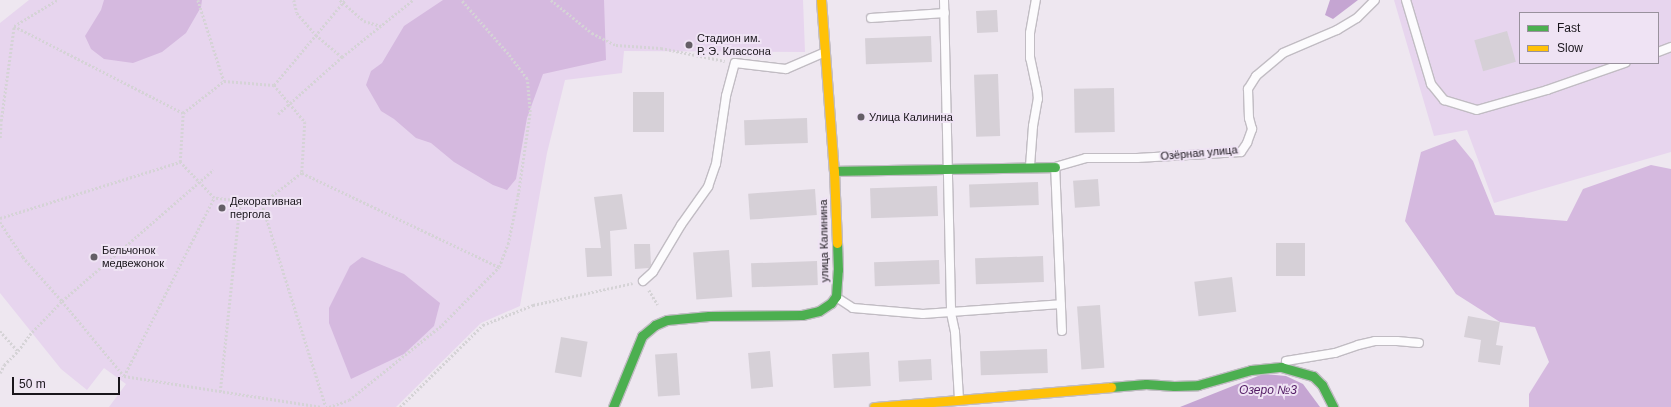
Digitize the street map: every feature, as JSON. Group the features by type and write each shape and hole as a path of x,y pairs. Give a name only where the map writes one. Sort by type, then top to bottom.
{"street":[{"name":"улица Калинина","path":"613,407 642,336 655,324 667,320 709,316 802,315 819,311 832,303 836,296 838,270 834,171 821,0"},
{"path":"834,171 1055,167"},
{"path":"874,407 1146,384 1174,386 1198,385 1264,368 1281,367 1313,376 1322,385 1333,407"}],"lane":[{"path":"944,0 951,313 955,332 959,399"},
{"path":"1030,167 1033,126 1038,99 1030,58 1030,33 1036,0"},
{"name":"Озёрная улица","path":"1055,167 1086,158 1138,158 1241,152 1247,143 1252,129 1249,118 1248,89 1256,76 1283,53 1337,30 1357,18 1375,0"},
{"path":"1406,0 1431,84 1444,100 1477,110 1547,90 1622,64"},
{"path":"870,18 945,14"},
{"path":"1659,52 1671,47"},
{"path":"643,281 652,272 681,225 708,187 716,164 726,96 735,64 786,68 826,51"},
{"path":"1055,167 1062,330"},
{"path":"836,296 853,308 923,314 1061,304"},
{"path":"1264,368 1273,363 1335,353 1375,341 1419,343"}],"path":[{"path":"14,26 57,0"},
{"path":"198,0 224,81"},
{"path":"294,0 297,13 316,36 342,57"},
{"path":"278,114 290,105 342,57 413,0"},
{"path":"262,204 328,407 349,400 442,325 499,268 508,244 520,187 530,112 526,79 508,54 461,0"},
{"path":"551,0 592,32 616,45 661,48 735,64"},
{"path":"274,85 316,36 342,1 364,21 382,26"},
{"path":"14,26 183,113"},
{"path":"0,138 0,121 14,26"},
{"path":"224,81 274,85 305,122 302,173 262,204 214,198 180,162 183,113 224,81"},
{"path":"0,218 180,162"},
{"path":"0,373 4,365 32,332 62,301 213,170"},
{"path":"302,173 499,268"},
{"path":"124,376 214,198"},
{"path":"220,392 240,201"},
{"path":"0,222 23,257 62,301 124,376 321,407"},
{"path":"400,407 483,325 533,305 643,281 667,320"},
{"path":"0,332 18,350"}],"shaded area":[{"path":"29,0 803,0 805,52 624,51 622,73 565,80 547,153 520,306 481,323 396,407 109,407 126,384 104,368 87,390 61,369 0,293 0,23"},
{"path":"104,0 202,0 201,7 186,33 162,52 133,63 104,59 91,49 85,36 101,10"},
{"path":"443,0 604,0 606,60 543,74 527,118 516,179 507,190 493,185 454,162 431,143 416,138 394,119 381,111 366,85 371,71 382,63 404,26"},
{"path":"1394,0 1671,0 1671,152 1494,203 1467,130 1434,136"},
{"path":"1455,139 1473,161 1495,215 1567,221 1583,189 1651,165 1671,169 1671,407 1529,407 1529,394 1549,362 1535,327 1500,322 1456,294 1405,221 1421,152"},
{"path":"362,257 404,274 440,303 434,326 404,354 351,379 329,323 329,308 350,266"}],"water":[{"path":"1330,0 1358,0 1333,19 1325,15"},
{"name":"Озеро №3","path":"1263,374 1286,376 1303,384 1320,407 1180,407"}],"building":[{"path":"997,10 998,32 977,33 976,11"},
{"path":"1507,31 1516,62 1483,71 1474,40"},
{"path":"931,36 932,62 866,64 865,38"},
{"path":"998,74 1000,136 976,137 974,75"},
{"path":"1114,88 1115,132 1075,133 1074,89"},
{"path":"633,92 664,92 664,132 633,132"},
{"path":"807,118 808,143 745,145 744,120"},
{"path":"1098,179 1100,206 1075,208 1073,181"},
{"path":"1038,182 1039,205 970,207 969,184"},
{"path":"937,186 938,216 871,218 870,188"},
{"path":"815,189 817,215 750,220 748,194"},
{"path":"622,194 627,229 610,231 612,276 587,277 585,248 601,248 594,197"},
{"path":"1276,243 1305,243 1305,276 1276,276"},
{"path":"634,244 650,244 651,265 649,268 635,269"},
{"path":"729,250 732,297 696,299 693,253"},
{"path":"1043,256 1044,282 976,284 975,258"},
{"path":"939,260 940,284 875,286 874,262"},
{"path":"817,261 818,285 752,287 751,263"},
{"path":"1232,277 1236,312 1199,316 1194,282"},
{"path":"1100,305 1104,368 1081,369 1077,307"},
{"path":"1468,316 1500,322 1496,345 1503,346 1500,365 1478,362 1481,340 1464,337"},
{"path":"561,337 588,342 581,377 555,372"},
{"path":"1047,349 1048,373 981,375 980,351"},
{"path":"770,351 773,387 751,389 748,353"},
{"path":"869,352 871,386 834,388 832,354"},
{"path":"677,353 680,395 658,396 655,355"},
{"path":"931,359 932,380 899,382 898,361"}],"traffic: fast":[{"path":"834,171 1055,167"},
{"path":"613,407 642,336 655,325 667,320 709,316 802,315 819,311 831,303 836,296 838,270 837,243"},
{"path":"1111,387 1146,384 1174,386 1198,385 1251,370 1281,367 1313,376 1322,385 1333,407"}],"traffic: slow":[{"path":"821,0 834,171 837,243"},
{"path":"874,407 1111,387"}],"place":[{"name":"Стадион им. Р. Э. Классона","path":"689,45"},
{"name":"Улица Калинина","path":"861,117"},
{"name":"Декоративная пергола","path":"222,208"},
{"name":"Бельчонок медвежонок","path":"94,257"}]}
